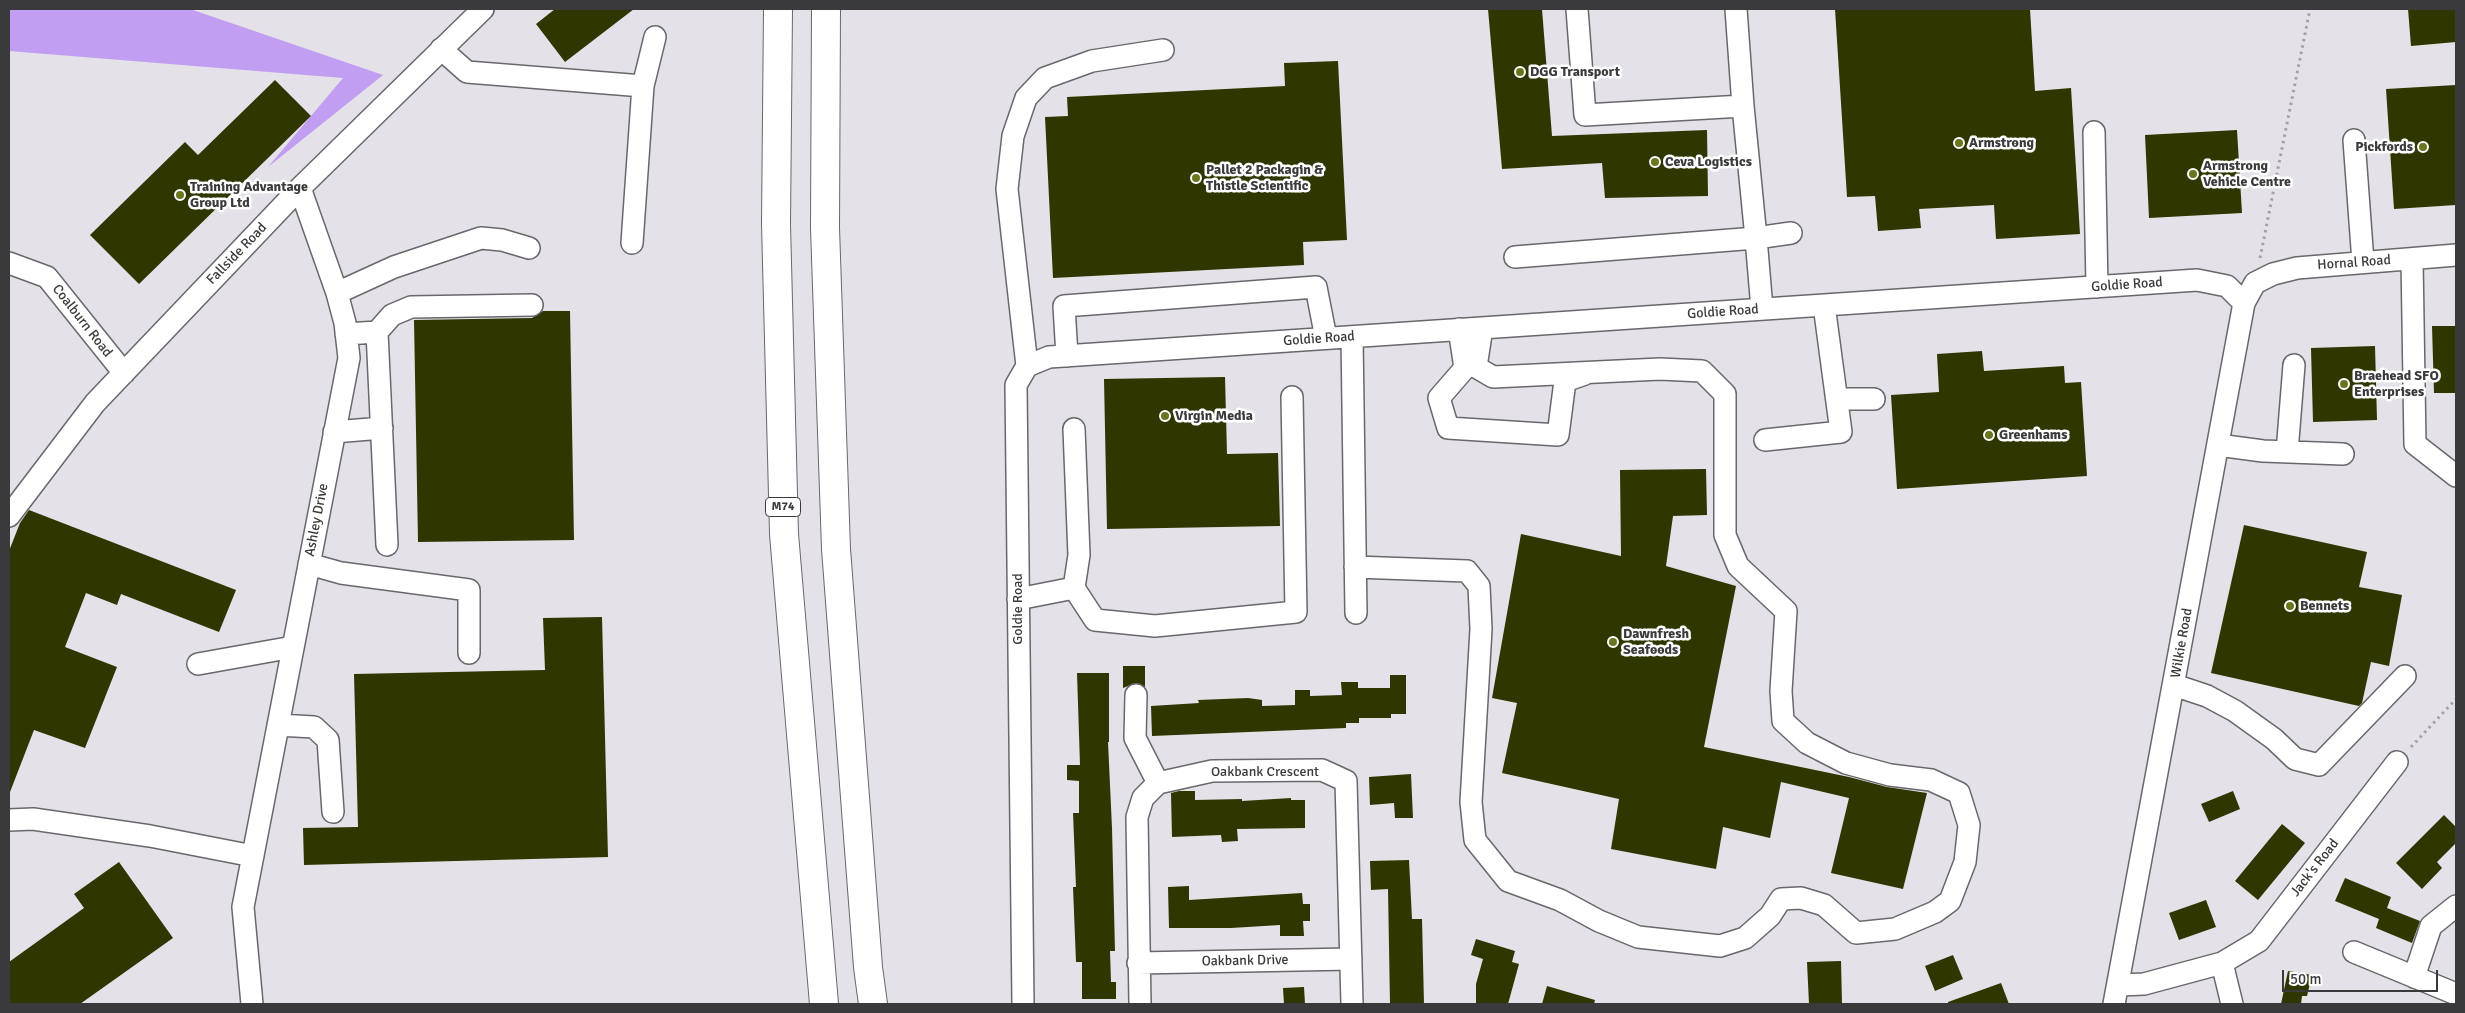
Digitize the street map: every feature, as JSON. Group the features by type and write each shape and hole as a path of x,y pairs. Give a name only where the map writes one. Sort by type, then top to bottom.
{"highway":[{"name":"M74","path":"778,9 776,224 784,534 824,1004"},
{"path":"826,9 825,228 836,549 868,967 873,1004"}],"street":[{"path":"1577,9 1585,115 1743,106"},
{"path":"1736,9 1762,309"},
{"name":"Fallside Road","path":"9,516 95,403 300,188 476,12"},
{"path":"632,243 643,86 655,36"},
{"path":"441,49 468,72 643,86"},
{"path":"1027,366 1007,189 1013,136 1026,98 1045,78 1084,64 1163,50"},
{"path":"2094,132 2097,287"},
{"path":"2354,140 2363,262"},
{"name":"Ashley Drive","path":"252,1004 242,907 349,358 337,293 300,188"},
{"path":"1515,256 1756,238 1791,232"},
{"path":"337,293 394,267 481,238 502,240 529,248"},
{"name":"Hornal Road","path":"2255,283 2273,274 2297,268 2456,256"},
{"path":"2412,259 2414,444 2456,476"},
{"name":"Coalburn Road","path":"9,263 47,277 124,373"},
{"name":"Goldie Road","path":"1023,1004 1016,385 1027,366 1049,357 2197,280 2227,286 2244,303"},
{"name":"Wilkie Road","path":"2116,995 2244,303 2255,283"},
{"path":"1067,356 1064,306 1316,287 1326,338"},
{"path":"387,546 377,332 392,315 411,308 532,305"},
{"path":"1765,440 1841,432 1824,305"},
{"path":"1355,567 1468,571 1479,586 1481,629 1471,802 1475,840 1508,881 1560,900 1599,921 1638,937 1720,946 1745,938 1770,916 1781,899 1801,898 1824,905 1856,933 1895,929 1935,912 1950,901 1965,862 1969,825 1959,794 1932,780 1890,776 1846,763 1806,743 1783,721 1781,691 1786,611 1738,566 1725,535 1725,394 1702,371 1660,369 1493,377 1476,367 1482,328"},
{"path":"1459,330 1465,368 1439,398 1448,428 1558,435 1565,381 1592,372"},
{"path":"346,334 377,332"},
{"path":"1352,337 1356,613"},
{"path":"2287,452 2294,365"},
{"path":"1074,429 1079,555 1074,588 1095,620 1155,626 1296,612 1292,396"},
{"path":"1837,399 1874,399"},
{"path":"334,432 382,428"},
{"path":"2218,445 2263,451 2342,454"},
{"path":"309,564 341,573 470,590 469,653"},
{"path":"1018,599 1074,588"},
{"path":"198,664 293,647"},
{"path":"2174,685 2207,696 2235,711 2274,739 2295,759 2319,765 2405,676"},
{"path":"1136,695 1135,738 1158,783 1143,798 1137,818 1140,1004"},
{"path":"278,725 314,727 328,740 333,812"},
{"name":"Jack's Road","path":"2116,995 2144,984 2222,963 2259,941 2397,762"},
{"name":"Oakbank Crescent","path":"1158,783 1221,771 1322,770 1346,780 1352,1004"},
{"path":"9,820 34,819 150,836 252,856"},
{"path":"2414,976 2431,926 2456,906"},
{"path":"2354,952 2456,994"},
{"name":"Oakbank Drive","path":"1138,963 1351,959"},
{"path":"2222,963 2232,1004"}],"path":[{"path":"2255,283 2310,9"},
{"path":"2397,762 2456,699"}],"shaded area":[{"path":"9,9 190,9 383,75 268,167 343,78 9,51"}],"building":[{"path":"555,9 634,9 565,62 536,24"},
{"path":"1488,9 1542,9 1552,136 1707,130 1708,196 1605,198 1602,163 1502,169"},
{"name":"Armstrong","path":"1835,9 2030,9 2035,91 2071,88 2080,234 1996,239 1994,205 1919,209 1921,228 1878,231 1875,196 1847,197"},
{"path":"2408,9 2456,9 2456,42 2411,46"},
{"name":"Pallet 2 Packagin & Thistle Scientific","path":"1338,61 1347,240 1303,242 1304,265 1053,278 1045,117 1068,116 1067,97 1285,86 1284,63"},
{"name":"Training Advantage Group Ltd","path":"275,80 311,116 139,284 90,235 185,142 198,155"},
{"name":"Pickfords","path":"2456,85 2456,205 2394,209 2386,89"},
{"name":"Armstrong Vehicle Centre","path":"2237,130 2242,213 2149,218 2145,135"},
{"path":"543,311 570,311 574,540 418,542 414,320 532,318"},
{"path":"2432,326 2456,326 2456,393 2434,393"},
{"name":"Braehead SFO Enterprises","path":"2375,346 2377,420 2313,422 2311,348"},
{"name":"Greenhams","path":"1982,351 1984,371 2064,366 2065,383 2081,382 2087,476 1897,489 1891,395 1939,392 1937,354"},
{"name":"Virgin Media","path":"1225,377 1227,454 1278,453 1280,526 1107,529 1104,379"},
{"name":"Dawnfresh Seafoods","path":"1706,469 1707,515 1673,516 1666,566 1736,586 1704,747 1849,777 1887,787 1927,793 1903,889 1831,873 1849,798 1781,782 1770,838 1723,827 1716,869 1611,849 1619,799 1502,773 1517,703 1492,698 1521,534 1621,556 1620,470"},
{"path":"29,510 236,590 219,632 121,594 117,605 86,593 65,647 117,667 85,748 34,730 10,792 9,551 20,523"},
{"name":"Bennets","path":"2244,525 2367,552 2359,587 2402,595 2389,666 2371,662 2362,703 2359,706 2211,673"},
{"path":"602,617 608,857 304,865 303,828 358,827 354,674 545,670 543,618"},
{"path":"1123,666 1145,666 1145,687 1136,683 1123,688"},
{"path":"1077,673 1109,673 1108,742 1115,951 1110,951 1111,982 1116,982 1116,999 1082,999 1082,962 1076,962 1073,887 1076,887 1073,813 1079,813 1079,781 1067,780 1067,765 1080,765"},
{"path":"1390,675 1406,675 1406,714 1391,714 1391,718 1359,718 1359,723 1346,723 1346,728 1152,736 1151,706 1199,703 1198,700 1248,698 1262,700 1262,706 1295,705 1295,690 1310,690 1310,696 1342,695 1341,682 1358,682 1358,688 1390,688"},
{"path":"1411,774 1413,818 1395,818 1394,803 1370,805 1369,777"},
{"path":"1195,791 1195,800 1242,799 1242,801 1291,798 1291,800 1305,800 1305,828 1237,829 1238,841 1222,842 1221,835 1172,837 1171,793"},
{"path":"2233,791 2240,809 2209,822 2201,804"},
{"path":"2444,815 2456,827 2456,843 2437,862 2442,868 2422,889 2396,863"},
{"path":"2282,824 2305,843 2258,900 2235,881"},
{"path":"1409,860 1412,919 1422,919 1424,1004 1390,1004 1388,889 1371,890 1370,861"},
{"path":"119,862 173,938 80,1004 9,1004 9,962 84,908 74,894"},
{"path":"2345,878 2391,897 2387,908 2420,921 2412,943 2376,928 2379,919 2335,901"},
{"path":"1189,886 1189,900 1302,893 1303,904 1310,904 1310,921 1303,921 1304,936 1280,936 1280,925 1231,928 1169,928 1168,887"},
{"path":"2206,900 2216,927 2179,940 2169,913"},
{"path":"1476,939 1515,951 1512,962 1519,964 1508,1004 1476,1004 1476,984 1483,959 1471,955"},
{"path":"1953,955 1963,979 1935,991 1925,966"},
{"path":"1841,961 1842,1004 1809,1004 1807,962"},
{"path":"2288,971 2312,975 2307,996 2302,996 2301,1004 2281,1004"},
{"path":"2001,983 2009,1004 1948,1004 1948,1002"},
{"path":"1547,986 1595,1000 1594,1004 1542,1004"},
{"path":"1304,987 1305,1004 1284,1004 1283,988"}],"place":[{"name":"DGG Transport","path":"1520,72"},
{"name":"Armstrong","path":"1959,143"},
{"name":"Pickfords","path":"2423,147"},
{"name":"Ceva Logistics","path":"1655,162"},
{"name":"Armstrong Vehicle Centre","path":"2193,174"},
{"name":"Pallet 2 Packagin & Thistle Scientific","path":"1196,178"},
{"name":"Training Advantage Group Ltd","path":"180,195"},
{"name":"Braehead SFO Enterprises","path":"2344,384"},
{"name":"Virgin Media","path":"1165,416"},
{"name":"Greenhams","path":"1989,435"},
{"name":"Bennets","path":"2290,606"},
{"name":"Dawnfresh Seafoods","path":"1613,642"}]}
